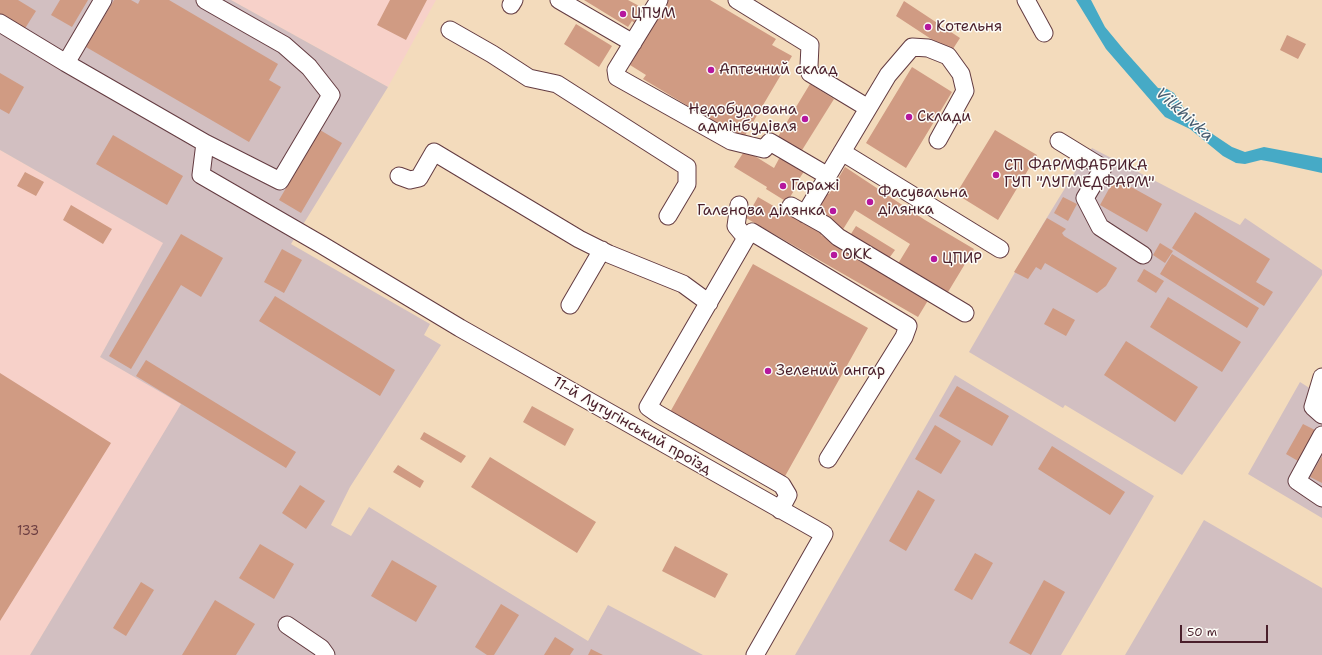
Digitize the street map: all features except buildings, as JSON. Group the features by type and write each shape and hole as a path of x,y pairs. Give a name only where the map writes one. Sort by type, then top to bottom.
{"lane":[{"path":"66,63 103,0"},
{"path":"0,23 205,143 280,181 330,95 309,67 284,45 205,0"},
{"path":"559,0 633,43"},
{"path":"659,0 616,70 617,77 731,141 764,149 770,142 828,176"},
{"path":"736,0 810,45 810,73 868,108"},
{"path":"1026,0 1044,33"},
{"path":"450,30 529,78 557,84 687,167 687,184 668,216"},
{"path":"938,140 966,91 961,74 948,56 928,48 912,47 888,75 828,176 798,210 825,225 838,237 965,313"},
{"path":"1059,141 1103,168 1085,198 1100,227 1143,255"},
{"name":"11-й Лутугінський проїзд","path":"205,143 201,175 322,245 460,328 824,534 754,655"},
{"path":"399,176 410,180 419,178 434,152 579,239 683,284 708,303"},
{"path":"842,152 1000,249"},
{"path":"739,205 736,226 746,238"},
{"path":"780,510 788,495 782,485 648,408 746,238 752,232 908,326 904,336 828,459"},
{"path":"570,305 602,250"},
{"path":"1322,377 1313,407 1322,415"},
{"path":"1322,435 1297,481 1322,498"},
{"path":"287,625 321,648 326,655"}],"shaded area":[{"path":"0,0 231,0 388,87 291,244 430,324 424,335 441,345 350,487 331,525 351,536 369,507 588,641 608,605 703,655 30,655 181,404 100,357 163,243 0,150"},
{"path":"231,0 436,0 388,87"},
{"path":"1092,148 1240,225 1245,218 1322,270 1322,275 1182,475 1065,405 1063,408 969,352 1043,224 1081,162"},
{"path":"0,150 164,243 100,357 183,404 30,655 0,655"},
{"path":"955,375 1154,496 1061,655 795,655"},
{"path":"1300,382 1322,396 1322,518 1248,474"},
{"path":"1204,520 1322,588 1322,655 1125,655"}],"water":[{"name":"Vilkhivka","path":"1076,0 1091,0 1105,27 1158,88 1167,89 1174,93 1187,113 1214,135 1232,147 1245,152 1264,147 1322,158 1322,173 1261,160 1245,164 1236,163 1223,156 1190,129 1165,117 1106,49"}],"place":[{"name":"ЦПУМ","path":"623,14"},
{"name":"Котельня","path":"928,27"},
{"name":"Аптечний склад","path":"711,70"},
{"name":"Склади","path":"909,117"},
{"name":"Недобудована адмінбудівля","path":"805,119"},
{"name":"СП ФАРМФАБРИКА ГУП \"ЛУГМЕДФАРМ\"","path":"996,175"},
{"name":"Гаражі","path":"783,186"},
{"name":"Фасувальна ділянка","path":"870,202"},
{"name":"Галенова ділянка","path":"833,211"},
{"name":"ОКК","path":"834,255"},
{"name":"ЦПИР","path":"934,259"},
{"name":"Зелений ангар","path":"768,371"}]}
